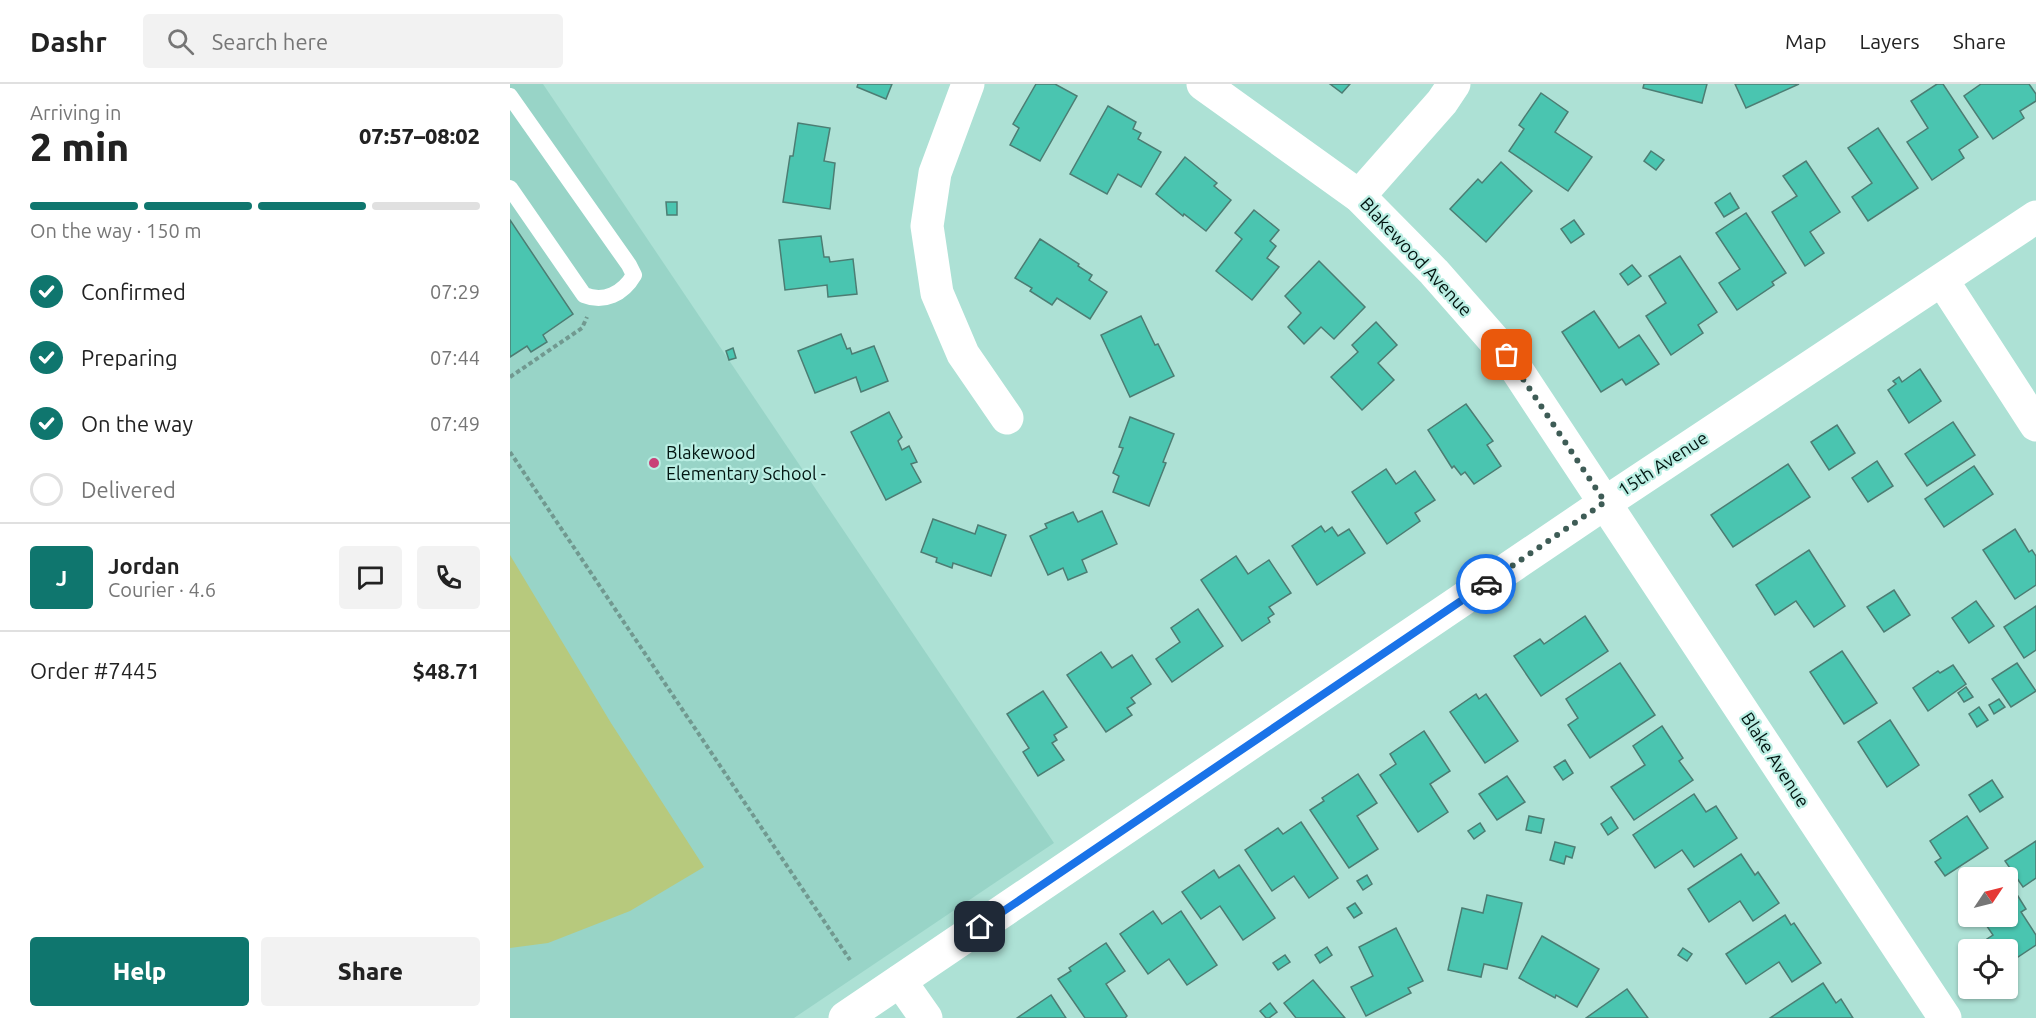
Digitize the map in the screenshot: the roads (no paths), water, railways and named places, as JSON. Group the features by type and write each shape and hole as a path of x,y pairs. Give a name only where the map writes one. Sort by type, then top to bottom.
{"street":[{"path":"968,84 936,173 927,226 937,293 963,354 1007,418"},
{"name":"Blakewood Avenue","path":"1203,84 1359,196 1434,272 1507,355 1605,502"},
{"path":"1359,196 1442,102 1454,84"},
{"name":"15th Avenue","path":"845,1018 1605,502 2036,217"},
{"path":"1942,280 2036,425"},
{"name":"Blake Avenue","path":"1605,502 1945,1018"},
{"path":"900,981 926,1018"}],"lane":[{"path":"510,96 629,265 634,275 629,284 608,299 594,299 584,295 510,188"}],"place":[{"name":"Blakewood Elementary School -","path":"654,463"}]}
